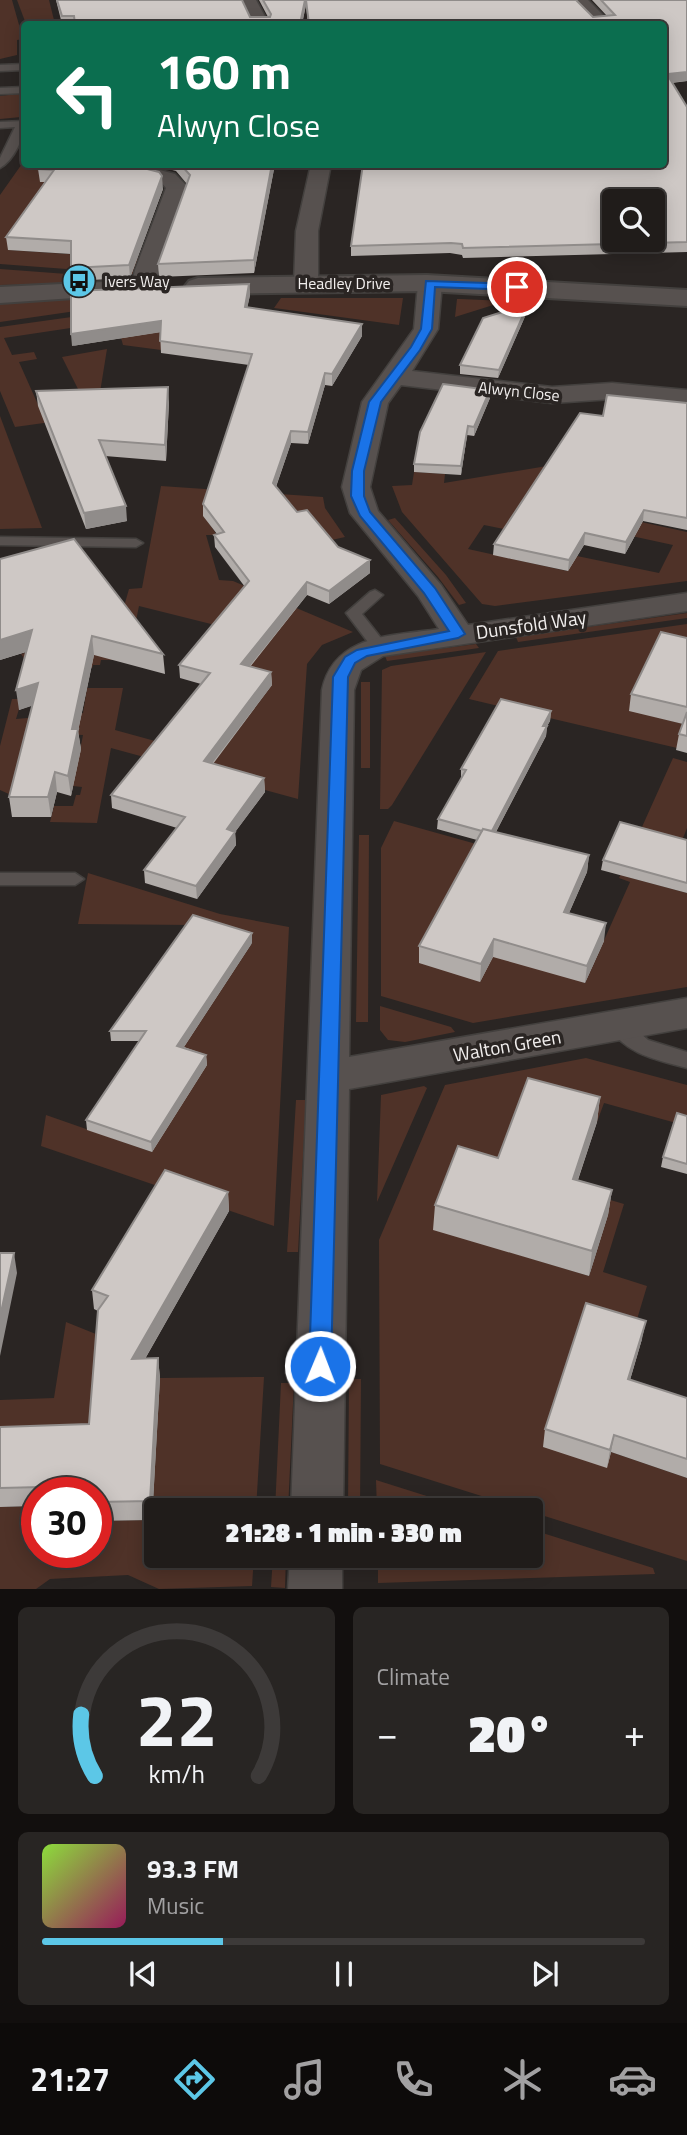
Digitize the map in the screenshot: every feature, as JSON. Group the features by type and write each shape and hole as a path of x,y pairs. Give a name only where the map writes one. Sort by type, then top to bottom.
{"street":[{"path":"248,0 259,21"},
{"path":"578,0 600,21"},
{"path":"306,283 307,231 320,168"},
{"path":"143,288 148,263 177,187 168,178 144,172"},
{"name":"Headley Drive","path":"0,295 306,283 430,284 687,298"},
{"path":"430,284 426,329 416,348 375,402 356,479 359,504 430,591 458,634"},
{"name":"Alwyn Close","path":"393,376 552,396 612,391 687,398"},
{"name":"Dunsfold Way","path":"317,1498 326,1077 338,690 342,671 350,660 380,647 687,602"},
{"name":"Walton Green","path":"326,1077 687,1013"},
{"path":"315,1589 316,1568"}],"lane":[{"path":"0,68 21,67"},
{"path":"0,91 21,90"},
{"path":"0,125 21,124"},
{"path":"0,165 11,151 21,128"},
{"path":"0,541 136,543"},
{"path":"375,595 354,613 380,647"},
{"path":"0,879 75,879"},
{"path":"618,1026 629,1040 640,1048 687,1060"}],"shaded area":[{"path":"0,0 12,0 21,39 17,40 17,55 0,59"},
{"path":"17,0 49,0 54,21 25,21"},
{"path":"21,95 21,117 0,119 0,96"},
{"path":"21,165 21,168 54,168 59,183 8,250 142,259 133,274 0,264 0,195"},
{"path":"0,269 94,276 63,279 63,284 0,285"},
{"path":"136,296 138,302 0,322 0,303"},
{"path":"281,298 403,298 399,325 274,308"},
{"path":"457,299 460,299 506,301 455,317"},
{"path":"186,301 161,350 123,345 121,338 144,317 4,338 12,355 34,352 37,359 19,362 44,418 51,422 15,427 0,391 0,327"},
{"path":"107,349 97,411 89,411 62,357"},
{"path":"0,416 42,528 0,529"},
{"path":"583,460 523,533 484,525 468,549 567,571 577,556 659,573 673,545 590,527 577,508 687,532 687,581 495,606 482,604 402,512 392,486 412,485 414,472 445,474 444,483"},
{"path":"161,486 323,497 325,508 345,537 323,542 208,522 217,535 206,535 219,580 233,581 353,632 322,645 307,664 298,799 111,748 97,823 50,822 54,806 73,806 76,795 80,795 82,787 73,786 83,735 34,733 11,795 0,790 0,746 12,699 22,699 16,719 83,713 87,688 123,688 115,730 217,758 271,686 245,672 283,624 223,627 139,606 128,660 101,660 100,665 93,665 92,668 30,667 21,654 125,622 121,617 129,589 142,588"},
{"path":"395,518 446,575 466,603 459,605 388,520"},
{"path":"687,613 687,618 518,642 516,637"},
{"path":"687,624 687,655 629,710 683,724 687,714 677,748 469,699 498,651"},
{"path":"476,644 479,648 387,661 385,656"},
{"path":"486,652 392,805 388,809 380,809 382,670 391,666"},
{"path":"361,682 370,682 370,768 361,768"},
{"path":"673,758 687,762 687,828 679,848 628,877 687,893 687,987 473,1023 381,996 381,848 394,821 487,847 499,944 585,983 630,882 619,878"},
{"path":"359,835 369,835 368,1022 356,1022"},
{"path":"88,873 220,914 289,927 274,1226 41,1146 46,1115 152,1152 160,1049 185,1045 252,943 194,925 78,924"},
{"path":"380,1006 451,1027 455,1032 405,1042 388,1040 380,1030"},
{"path":"586,1058 687,1085 687,1126 604,1103 597,1122 506,1155 434,1229 589,1276 608,1215 549,1182 624,1204 603,1272 647,1286 632,1336 611,1452 687,1478 687,1561 543,1516 543,1498 488,1498 380,1464 379,1240 445,1085"},
{"path":"424,1086 427,1088 377,1202 381,1095"},
{"path":"296,1100 306,1100 298,1252 287,1252"},
{"path":"66,1322 138,1351 92,1444 0,1446 0,1400 54,1398"},
{"path":"264,1377 257,1498 153,1498 160,1378"},
{"path":"349,1379 361,1379 360,1498 348,1498"},
{"path":"281,1383 294,1383 289,1498 276,1498"},
{"path":"376,1480 433,1498 377,1498"},
{"path":"21,1506 21,1568 112,1568 112,1521 144,1520 144,1568 253,1568 252,1586 159,1589 128,1575 50,1579 36,1589 0,1589 0,1507"},
{"path":"543,1533 653,1568 655,1574 378,1583 378,1568 543,1568"},
{"path":"272,1568 286,1568 285,1588 271,1587"}],"building":[{"path":"57,0 242,0 250,17 270,17 263,0 305,0 301,21 75,21 74,16 62,16"},
{"path":"306,0 576,0 593,17 615,15 601,0 687,0 687,72 667,74 667,21 309,21"},
{"path":"667,74 687,107 687,242 665,243 665,189 602,189 602,244 463,248 462,244 351,246 362,168 667,168"},
{"path":"143,168 159,172 162,176 129,265 71,268 71,241 6,237 54,170 38,169"},
{"path":"184,168 271,168 254,260 158,264 190,175"},
{"path":"249,284 245,307 362,324 332,374 325,373 308,432 291,431 273,483 297,512 307,510 338,547 370,560 329,591 307,582 241,664 271,672 204,761 264,778 227,829 235,832 196,886 144,870 185,817 111,795 210,673 179,665 249,581 214,535 224,532 203,504 252,354 160,341 161,321 71,334 71,291"},
{"path":"528,304 499,370 460,365 483,318"},
{"path":"443,384 490,390 474,427 468,426 461,466 414,464 420,432"},
{"path":"168,387 165,445 99,440 126,506 84,513 36,391"},
{"path":"607,395 687,403 687,518 644,510 626,542 585,533 569,560 494,544 580,413 603,416"},
{"path":"74,539 163,654 92,636 72,729 78,729 68,776 55,772 48,797 9,797 38,683 16,690 32,630 0,640 0,559"},
{"path":"661,632 687,638 687,707 631,694"},
{"path":"501,699 551,711 543,726 547,726 492,831 482,831 438,819 466,770 461,769"},
{"path":"687,712 687,736 679,734"},
{"path":"620,822 687,840 687,883 603,860"},
{"path":"483,829 589,855 564,912 606,923 587,966 494,939 481,964 419,946"},
{"path":"193,915 252,933 177,1046 206,1055 151,1142 86,1120 146,1031 110,1031"},
{"path":"528,1078 600,1097 573,1179 612,1190 592,1251 435,1205 458,1146 498,1158"},
{"path":"677,1113 687,1116 687,1164 663,1157"},
{"path":"165,1170 228,1192 132,1359 158,1358 150,1498 144,1498 144,1501 112,1502 112,1477 21,1477 21,1487 0,1488 0,1427 89,1424 98,1310 108,1296 92,1290"},
{"path":"0,1253 14,1253 0,1317"},
{"path":"586,1303 646,1321 628,1379 687,1398 687,1459 614,1435 610,1450 545,1429"}],"place":[{"name":"Ivers Way","path":"79,281"}],"route":[{"path":"320,1366 327,1051 340,677 350,660 362,653 380,647 458,634 430,591 364,513 359,504 356,479 375,402 416,348 426,329 430,315 430,284 517,287"}]}
